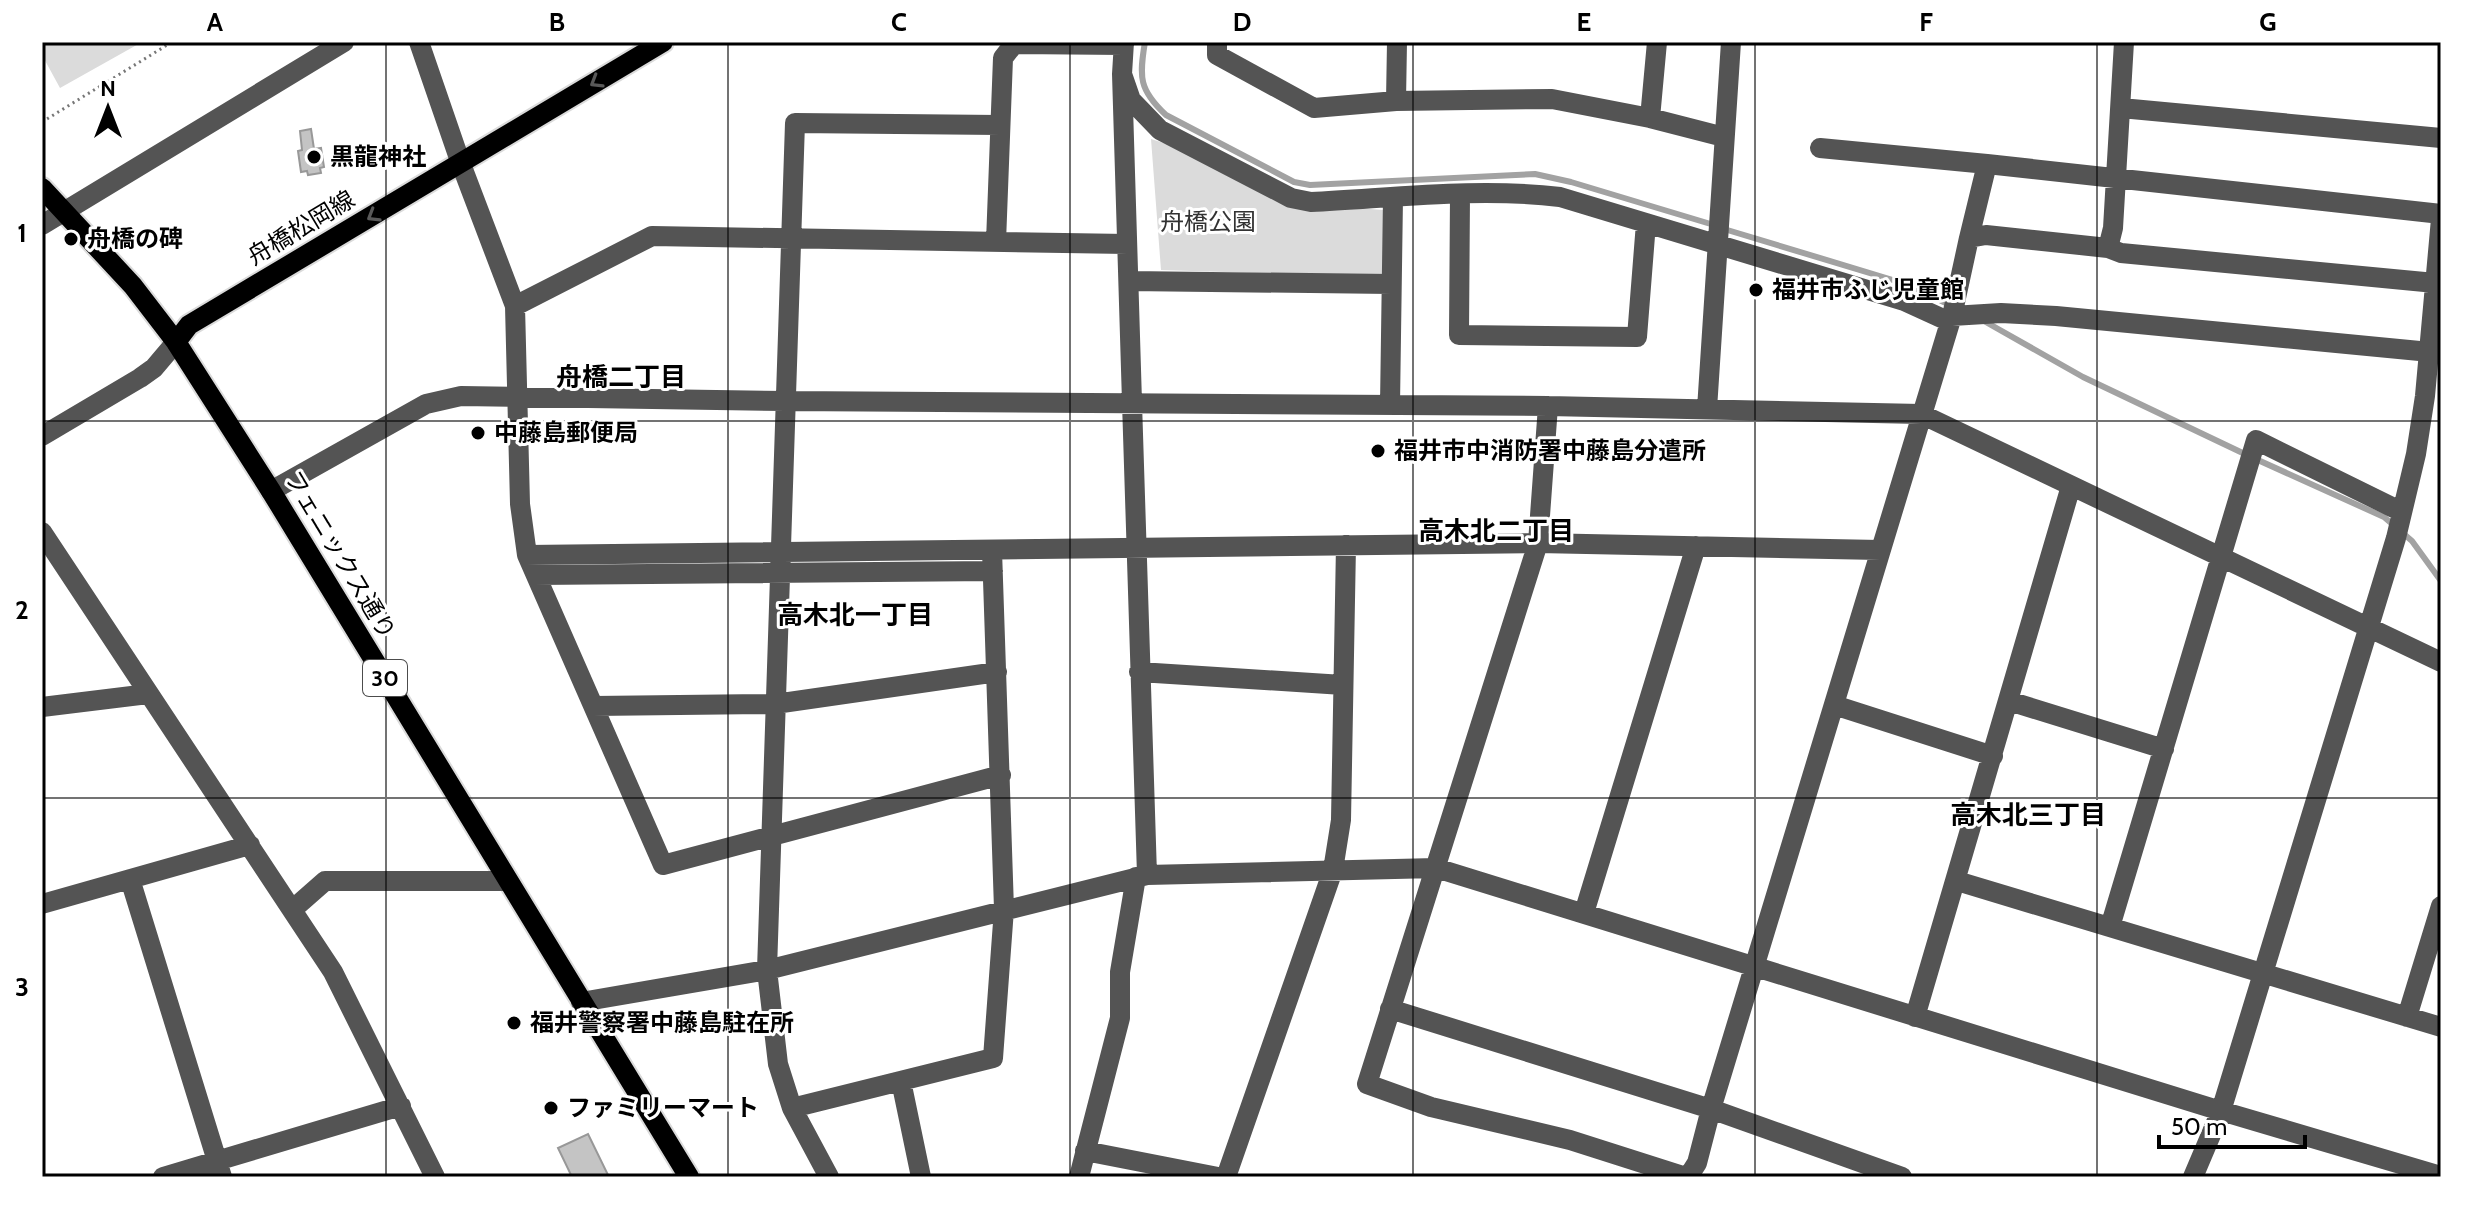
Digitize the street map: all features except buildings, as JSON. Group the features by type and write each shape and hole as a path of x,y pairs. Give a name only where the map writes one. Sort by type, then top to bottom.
{"main road":[{"name":"舟橋松岡線","path":"176,342 189,325 663,42"},
{"name":"フェニックス通り","path":"54,200 133,286 176,342 271,491 689,1177"}],"street":[{"path":"42,225 54,200 344,42"},
{"path":"419,42 515,306 520,504 527,555 663,865 1001,775"},
{"path":"1217,42 1217,55 1314,108 1396,101 1552,99 1650,118 1724,137"},
{"path":"1396,101 1397,42"},
{"path":"1650,118 1657,42"},
{"path":"1707,409 1731,42"},
{"path":"2108,248 2113,228 2124,42"},
{"path":"996,242 1003,58 1014,44 1124,44 1122,74 1133,403 1142,876 1120,972 1120,1018 1079,1177"},
{"path":"1122,74 1131,100 1160,130 1291,198 1311,202 1528,193 1560,197 1904,301 1951,319 2001,313 2056,316 2433,359"},
{"path":"2121,108 2441,138"},
{"path":"829,1177 792,1108 778,1064 767,970 795,123 999,125"},
{"path":"1820,148 2441,216 2433,359 2402,512 2221,1111 2193,1177"},
{"path":"1548,406 1538,543 1367,1084 1431,1107 1570,1140 1687,1177 1697,1163 1951,319 1987,164"},
{"path":"1460,195 1459,335 1637,337 1646,223"},
{"path":"1390,405 1393,198"},
{"path":"1969,238 1986,235 2108,248 2121,253 2435,283"},
{"path":"515,306 652,236 1127,244"},
{"path":"1129,281 1391,284"},
{"path":"42,436 140,378 154,368 176,342"},
{"path":"271,491 426,404 461,396 1548,406 1921,414 2441,662"},
{"path":"2110,927 2256,440 2402,512"},
{"path":"1915,1017 2071,486"},
{"path":"42,532 333,972 435,1177"},
{"path":"527,555 1538,543 1880,550"},
{"path":"1226,1177 1333,870 1341,820 1346,545"},
{"path":"1584,913 1696,546"},
{"path":"792,1108 993,1058 1004,909 992,550"},
{"path":"536,575 993,571"},
{"path":"594,706 775,704 997,672"},
{"path":"1139,672 1343,685"},
{"path":"42,707 148,694"},
{"path":"2009,701 2164,749"},
{"path":"1834,705 1993,756"},
{"path":"42,904 250,845"},
{"path":"581,1002 767,970 1142,876 1436,868 2441,1176"},
{"path":"130,879 219,1169"},
{"path":"292,910 325,881 507,881"},
{"path":"1957,881 2441,1027"},
{"path":"2407,1017 2441,906"},
{"path":"1390,1009 1711,1109 1902,1177"},
{"path":"901,1081 921,1177"},
{"path":"163,1177 219,1169 401,1106"},
{"path":"1085,1151 1218,1177"}],"path":[{"path":"42,122 172,42"}],"green space":[{"path":"42,42 142,42 60,88 42,55"},
{"name":"舟橋公園","path":"1151,139 1183,149 1284,202 1383,210 1383,277 1161,270"}],"waterway":[{"path":"1145,42 1143,82 1150,98 1166,115 1294,182 1310,185 1535,174 1714,225"},
{"path":"1724,229 1906,284 1952,306"},
{"path":"1984,321 2083,377 2384,517 2412,541 2441,581"}],"place":[{"name":"黒龍神社","path":"314,157"},
{"name":"舟橋の碑","path":"71,239"},
{"name":"福井市ふじ児童館","path":"1756,290"},
{"name":"中藤島郵便局","path":"478,433"},
{"name":"福井市中消防署中藤島分遣所","path":"1378,451"},
{"name":"福井警察署中藤島駐在所","path":"514,1023"},
{"name":"ファミリーマート","path":"551,1108"}],"district":[{"name":"舟橋二丁目","path":"621,377"},
{"name":"高木北二丁目","path":"1496,531"},
{"name":"高木北一丁目","path":"855,615"},
{"name":"高木北三丁目","path":"2028,815"}]}
